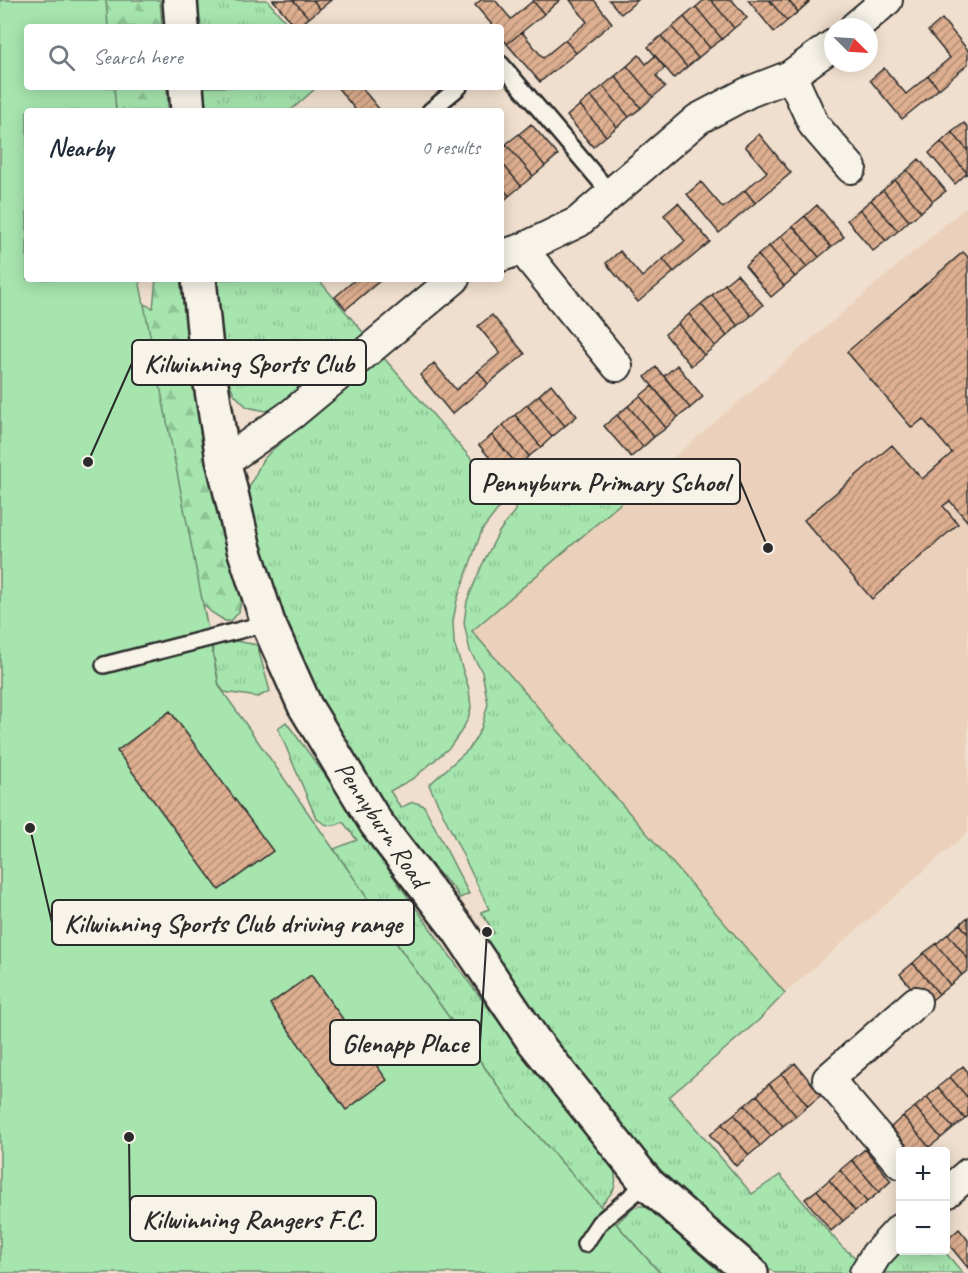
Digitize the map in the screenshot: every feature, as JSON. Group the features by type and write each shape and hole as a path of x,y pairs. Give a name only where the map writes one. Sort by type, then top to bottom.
{"street":[{"path":"180,0 182,24"},
{"path":"866,18 887,0"},
{"path":"617,366 511,253 578,222 698,119 749,92 790,76 824,51"},
{"path":"790,76 814,125 851,168"},
{"path":"186,90 188,108"},
{"name":"Pennyburn Road","path":"199,282 207,359 223,459 244,549 268,623 305,706 376,823 458,929 533,1040 647,1183 751,1273"},
{"path":"223,459 237,453 292,414 450,282"},
{"path":"896,1158 828,1079 916,1002"},
{"path":"950,1189 968,1174"},
{"path":"865,1273 876,1255 896,1233"}],"lane":[{"path":"504,68 611,194"},
{"path":"434,108 455,90"},
{"path":"104,665 268,623"},
{"path":"585,1244 600,1223 647,1183"}],"shaded area":[{"path":"966,207 968,209 968,832 785,993 472,630"}],"green space":[{"path":"0,0 106,0 108,24 24,24 24,90 114,90 116,108 24,108 24,282 140,282 219,686 356,881 399,947 515,1110 660,1273 0,1273"},
{"path":"91,0 160,0 162,24 95,24"},
{"path":"196,0 267,0 287,24 198,24"},
{"path":"107,90 167,90 168,108 110,108"},
{"path":"203,90 314,90 293,108 204,108"},
{"path":"156,282 183,282 196,401 220,528 242,595 239,612 231,621 225,621 211,612 142,546 131,299 153,308"},
{"path":"215,282 321,282 367,337 286,406 266,411 247,407 234,394 226,375"},
{"path":"383,357 506,499 482,530 457,600 453,621 454,643 469,689 471,708 468,719 450,747 414,778 390,791 401,808 412,802 424,806 469,894 460,898 412,844 372,789 329,715 292,638 268,575 250,504 249,488 262,461 271,451"},
{"path":"605,464 639,473 664,466 472,631 785,993 759,1020 669,1097 752,1194 780,1175 842,1247 860,1261 853,1273 775,1273 733,1241 683,1195 637,1143 522,1002 485,937 494,933 481,912 489,909 429,785 470,748 481,729 488,704 482,672 470,651 464,623 467,601 483,563 499,532 516,509 511,505 559,473"},
{"path":"236,641 257,645 270,691 258,697 224,692 219,685 212,646"},
{"path":"286,722 344,801 378,855 468,981 614,1170 615,1186 600,1206 515,1110 399,947 334,849 357,840 343,822 329,825 316,818 278,728"},
{"path":"640,1206 653,1210 721,1273 660,1273 616,1224 633,1208"},
{"path":"896,1254 947,1255 963,1273 881,1273"}],"building":[{"path":"273,0 293,0 309,18 302,24 293,24"},
{"path":"293,0 313,0 320,9 309,18"},
{"path":"313,0 331,0 320,9"},
{"path":"481,0 495,0 511,19 533,1 544,14 507,44 504,40 504,24 491,24 475,5"},
{"path":"534,0 560,0 544,14"},
{"path":"570,0 594,0 612,23 576,53 565,40 587,22"},
{"path":"609,0 638,0 621,14"},
{"path":"704,0 711,0 734,28 722,39 696,7"},
{"path":"711,0 732,0 747,18 734,28"},
{"path":"748,0 769,0 787,21 774,32"},
{"path":"769,0 788,0 798,12 787,21"},
{"path":"788,0 808,0 809,2 798,12"},
{"path":"696,7 722,39 710,48 684,17"},
{"path":"684,17 710,48 698,58 672,27"},
{"path":"942,19 968,50 968,64 939,89 928,76 950,58 928,31"},
{"path":"672,27 698,58 687,67 661,36"},
{"path":"522,32 543,58 565,40 576,53 540,82 507,44"},
{"path":"661,36 687,67 674,78 648,47"},
{"path":"639,55 646,64 655,56 665,68 656,76 665,87 653,97 627,66"},
{"path":"627,66 653,97 641,108 615,76"},
{"path":"884,68 906,94 928,76 939,89 902,119 870,80"},
{"path":"615,76 641,108 629,117 603,86"},
{"path":"603,86 629,117 617,127 591,96"},
{"path":"339,90 363,90 378,108 354,108"},
{"path":"591,96 617,127 606,136 580,105"},
{"path":"580,105 606,136 593,147 567,116"},
{"path":"964,123 968,127 968,151 952,132"},
{"path":"531,124 558,155 545,166 519,134"},
{"path":"952,132 968,151 967,173 941,142"},
{"path":"519,134 545,166 533,176 506,144"},
{"path":"759,134 791,173 755,203 745,190 767,172 745,146"},
{"path":"941,142 967,173 955,184 929,153"},
{"path":"506,144 533,176 521,186 504,166 504,146"},
{"path":"919,159 946,191 933,201 907,170"},
{"path":"504,166 521,186 509,196 504,190"},
{"path":"907,170 933,201 921,212 895,180"},
{"path":"895,180 921,212 909,221 883,190"},
{"path":"701,182 723,208 745,190 755,203 719,233 687,194"},
{"path":"504,190 509,196 504,200"},
{"path":"883,190 909,221 898,231 871,200"},
{"path":"871,200 898,231 886,241 860,209"},
{"path":"678,203 710,242 674,272 663,259 685,241 664,215"},
{"path":"817,205 844,237 831,247 805,216"},
{"path":"860,209 886,241 873,251 847,220"},
{"path":"805,216 831,247 819,257 793,226"},
{"path":"793,226 819,257 807,267 781,236"},
{"path":"781,236 807,267 795,277 769,246"},
{"path":"769,246 795,277 784,286 758,255"},
{"path":"620,251 642,277 663,259 674,272 638,302 606,263"},
{"path":"963,252 968,257 968,522 950,501 943,506 958,524 872,599 804,520 892,445 922,479 952,453 923,419 912,428 847,352"},
{"path":"758,255 784,286 771,297 745,266"},
{"path":"737,274 763,305 751,316 725,284"},
{"path":"352,282 378,282 346,309 335,297"},
{"path":"725,284 751,316 738,326 712,295"},
{"path":"712,295 738,326 727,336 701,304"},
{"path":"701,304 727,336 715,346 689,314"},
{"path":"689,314 715,346 704,355 678,324"},
{"path":"492,315 525,354 488,384 478,371 500,353 478,326"},
{"path":"678,324 704,355 691,366 665,334"},
{"path":"434,363 456,390 478,371 488,384 452,414 420,375"},
{"path":"677,365 703,397 690,408 664,376"},
{"path":"656,367 690,408 678,417 645,377"},
{"path":"551,384 577,416 565,426 539,395"},
{"path":"652,386 678,417 666,428 640,396"},
{"path":"539,395 565,426 552,437 527,405"},
{"path":"640,396 666,428 654,437 628,406"},
{"path":"527,405 552,437 541,447 515,415"},
{"path":"628,406 654,437 643,447 617,415"},
{"path":"515,415 541,447 529,456 503,425"},
{"path":"617,415 643,447 631,457 604,426"},
{"path":"503,425 529,456 518,466 492,435"},
{"path":"492,435 518,466 505,476 479,445"},
{"path":"170,711 273,851 219,890 117,751"},
{"path":"968,917 968,934 960,924"},
{"path":"960,924 968,934 968,959 948,934"},
{"path":"948,934 968,959 968,970 962,975 936,944"},
{"path":"936,944 962,975 950,985 924,953"},
{"path":"924,953 950,985 939,994 913,963"},
{"path":"913,963 939,994 926,1005 900,974"},
{"path":"311,975 387,1080 346,1110 270,1004"},
{"path":"795,1063 821,1095 808,1106 782,1074"},
{"path":"963,1066 968,1072 968,1098 950,1077"},
{"path":"782,1074 808,1106 796,1116 769,1084"},
{"path":"950,1077 968,1098 968,1116 965,1119 938,1087"},
{"path":"769,1084 796,1116 783,1126 757,1095"},
{"path":"938,1087 965,1119 953,1128 927,1097"},
{"path":"757,1095 783,1126 771,1136 745,1105"},
{"path":"927,1097 953,1128 941,1138 915,1107"},
{"path":"745,1105 771,1136 760,1146 734,1114"},
{"path":"915,1107 941,1138 929,1147 903,1116"},
{"path":"734,1114 760,1146 749,1155 722,1124"},
{"path":"903,1116 929,1147 908,1147 891,1127"},
{"path":"722,1124 749,1155 736,1166 710,1135"},
{"path":"865,1149 891,1181 879,1192 852,1160"},
{"path":"852,1160 879,1192 867,1202 840,1170"},
{"path":"840,1170 867,1202 855,1211 829,1180"},
{"path":"829,1180 855,1211 843,1221 817,1190"},
{"path":"817,1190 843,1221 831,1231 805,1199"},
{"path":"959,1229 968,1240 968,1268 950,1246 950,1237"}],"place":[{"name":"Kilwinning Sports Club","path":"88,462"},
{"name":"Pennyburn Primary School","path":"768,548"},
{"name":"Kilwinning Sports Club driving range","path":"30,828"},
{"name":"Glenapp Place","path":"487,932"},
{"name":"Kilwinning Rangers F.C.","path":"129,1137"}]}
